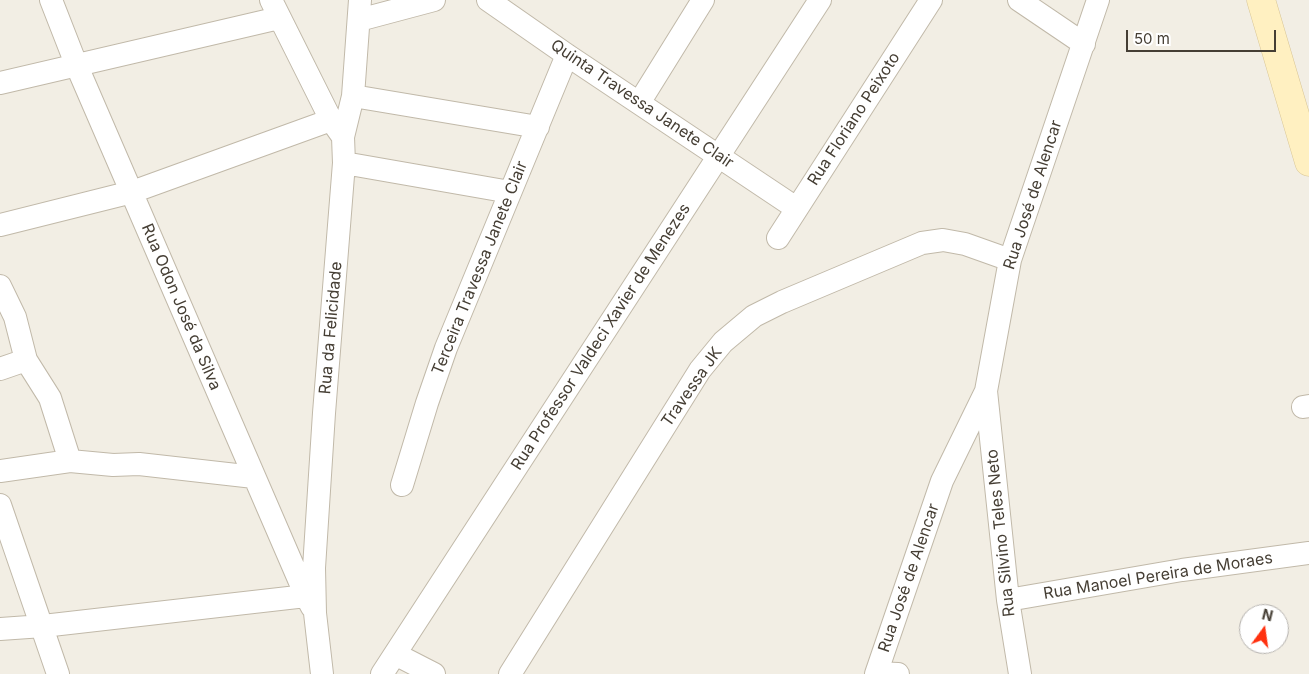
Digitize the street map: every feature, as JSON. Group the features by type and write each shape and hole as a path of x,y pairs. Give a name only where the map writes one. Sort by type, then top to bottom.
{"street":[{"name":"Rua Odon José da Silva","path":"50,0 310,605"},
{"path":"0,225 132,192 337,128 353,96 360,10 434,0"},
{"name":"Quinta Travessa Janete Clair","path":"488,0 796,208"},
{"path":"639,103 703,0"},
{"name":"Rua Professor Valdeci Xavier de Menezes","path":"382,674 820,0"},
{"name":"Rua Floriano Peixoto","path":"778,238 931,0"},
{"path":"1020,0 1084,44"},
{"name":"Rua José de Alencar","path":"884,674 942,481 986,391 1010,260 1098,0"},
{"path":"1261,0 1309,162"},
{"path":"0,83 275,9"},
{"name":"Rua da Felicidade","path":"275,9 337,128 344,163 310,605 322,674"},
{"name":"Terceira Travessa Janete Clair","path":"402,485 427,402 446,348 567,54"},
{"path":"353,96 538,127"},
{"path":"344,163 510,192"},
{"name":"Travessa JK","path":"510,674 700,370 724,342 754,316 782,302 922,243 943,240 965,244 1010,260"},
{"path":"0,286 15,318 26,360 50,398 70,461"},
{"path":"0,369 26,360"},
{"name":"Rua Silvino Teles Neto","path":"986,391 1008,600 1020,674"},
{"path":"0,471 70,461 113,466 139,464 254,477"},
{"path":"0,505 58,674"},
{"name":"Rua Manoel Pereira de Moraes","path":"1008,600 1182,570 1309,553"},
{"path":"0,629 310,605"},
{"path":"395,654 434,674"}]}
